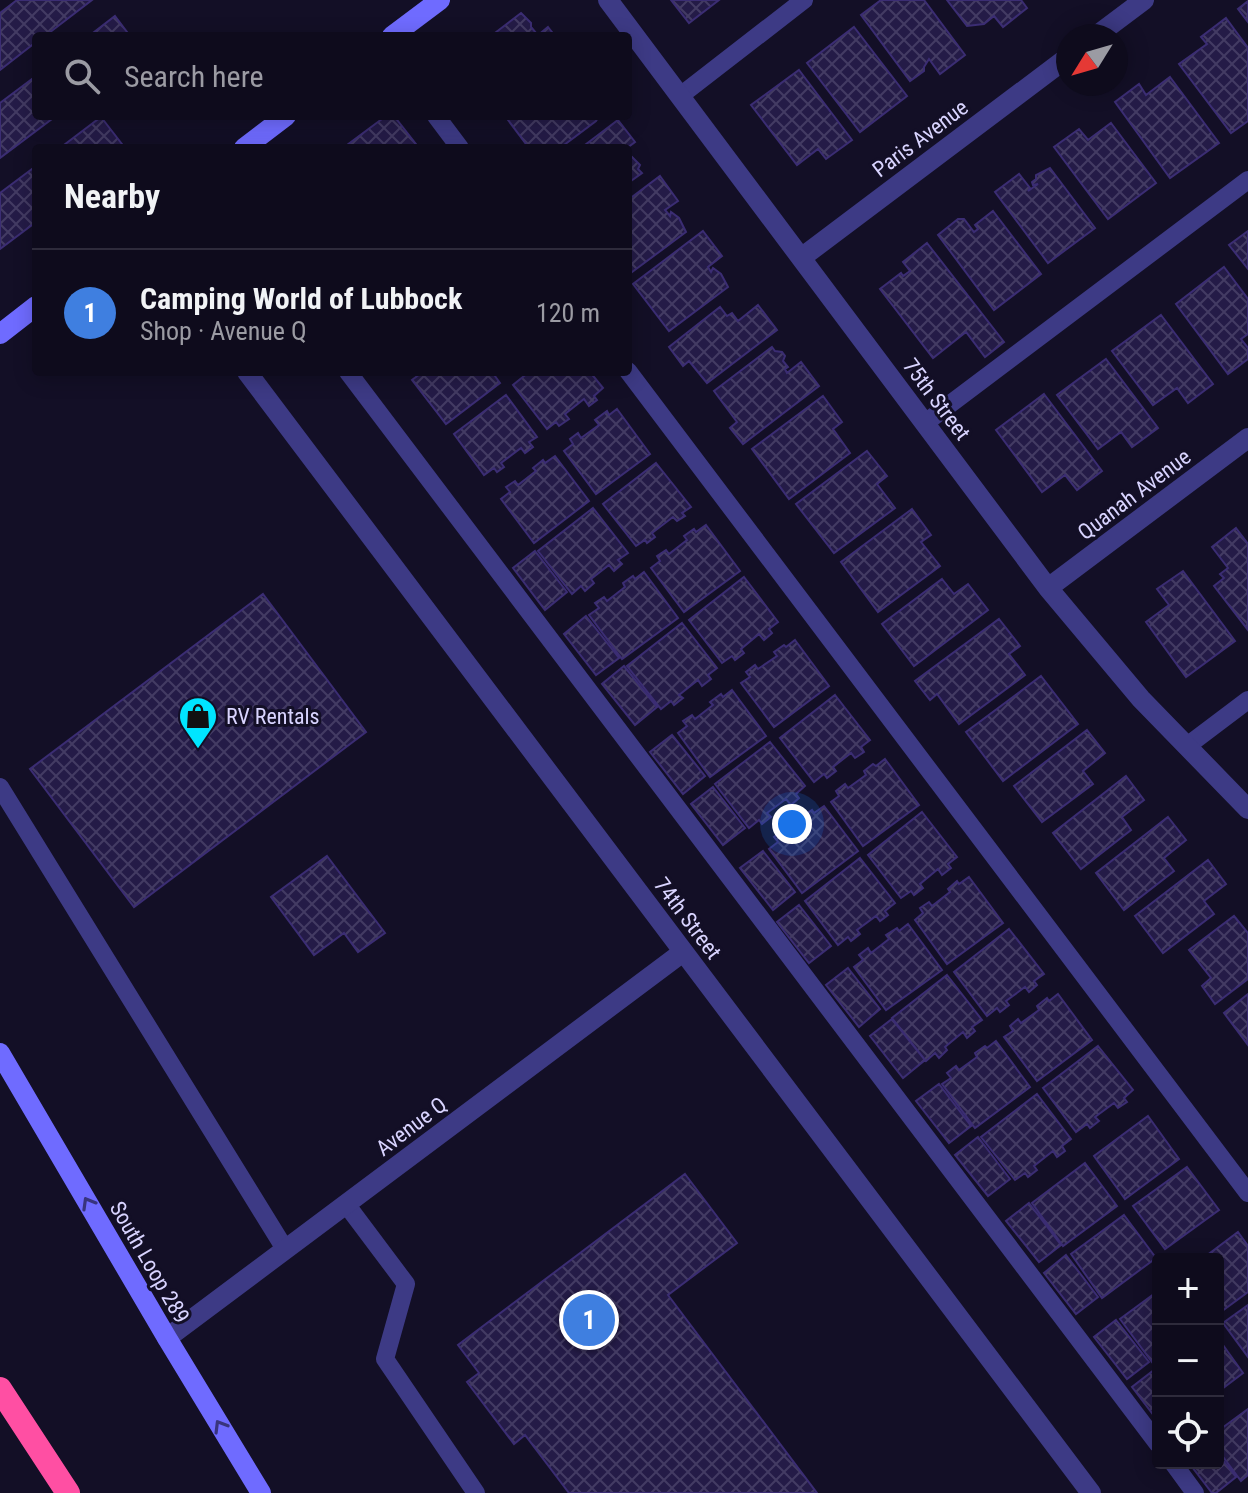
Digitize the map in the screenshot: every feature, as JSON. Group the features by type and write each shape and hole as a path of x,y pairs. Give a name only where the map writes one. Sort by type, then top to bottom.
{"highway":[{"path":"0,1389 68,1493"},
{"path":"0,1420 57,1493"}],"main road":[{"path":"397,32 440,0"},
{"path":"249,144 281,120"},
{"path":"0,334 32,309"},
{"name":"South Loop 289","path":"0,1053 261,1493"}],"street":[{"name":"75th Street","path":"608,0 1048,588 1141,699 1248,809"},
{"path":"1112,24 1144,0"},
{"name":"Paris Avenue","path":"801,258 1056,66"},
{"name":"74th Street","path":"250,376 1091,1493"},
{"name":"Quanah Avenue","path":"1048,588 1248,438"},
{"name":"Avenue Q","path":"167,1338 683,952"}],"lane":[{"path":"680,96 804,0"},
{"path":"439,120 457,144"},
{"path":"925,423 1248,180"},
{"path":"351,376 1152,1436"},
{"path":"632,376 1248,1193"},
{"path":"1187,746 1248,700"},
{"path":"0,787 285,1249"},
{"path":"346,1204 406,1284 385,1359 476,1493"},
{"path":"1177,1469 1195,1493"}],"building":[{"path":"17,0 92,0 50,32 32,32 32,45 0,70 0,13"},
{"path":"671,0 719,0 689,23"},
{"path":"881,0 924,0 965,55 940,74 929,59 924,71 910,81 861,15"},
{"path":"947,0 1021,0 1027,8 1003,27 994,16 984,24 967,26"},
{"path":"1248,1 1248,22 1238,9"},
{"path":"521,13 535,32 496,32"},
{"path":"115,16 127,32 94,32"},
{"path":"1226,18 1248,48 1248,121 1231,133 1179,64 1207,44 1201,37"},
{"path":"854,27 907,96 860,132 807,63"},
{"path":"799,70 852,140 826,159 818,149 797,165 751,105"},
{"path":"1170,77 1219,143 1170,178 1115,102 1128,96 1128,92 1139,84 1146,95"},
{"path":"32,79 32,120 51,120 0,158 0,103"},
{"path":"97,120 103,120 122,144 65,144"},
{"path":"381,120 397,120 416,144 348,144"},
{"path":"508,120 597,120 565,144 526,144"},
{"path":"618,120 635,142 632,144 586,144"},
{"path":"1111,123 1156,183 1108,219 1054,147 1079,129 1088,140"},
{"path":"632,157 640,165 638,169 642,173 632,180"},
{"path":"1050,168 1095,228 1048,263 995,192 1019,174 1030,188 1028,191 1038,184 1033,185 1032,182 1036,175"},
{"path":"32,169 32,225 0,249 0,193"},
{"path":"660,176 678,201 665,210 670,216 671,212 679,218 686,232 632,272 632,197"},
{"path":"993,211 1041,274 994,310 938,235 958,219 964,219 974,232 978,229 975,225"},
{"path":"703,231 722,256 708,267 711,272 713,268 721,274 728,287 669,331 633,284"},
{"path":"1248,231 1248,269 1229,245"},
{"path":"927,243 1004,342 985,357 966,332 933,358 880,289 901,273 903,276 910,271 903,262"},
{"path":"1224,267 1248,299 1248,334 1241,339 1248,348 1248,359 1228,374 1176,304"},
{"path":"758,305 777,330 707,383 689,361 683,366 669,347 720,307 727,316 732,313 738,321"},
{"path":"1161,315 1213,384 1188,403 1177,388 1153,405 1112,351"},
{"path":"772,347 785,356 783,361 788,367 785,369 787,373 801,362 819,386 743,444 730,428 737,422 714,391"},
{"path":"1106,359 1158,428 1132,447 1121,432 1098,449 1057,395"},
{"path":"417,376 495,376 500,383 446,424 412,380"},
{"path":"524,376 593,376 603,388 594,396 597,400 589,406 584,399 565,414 569,419 559,426 556,422 547,429 513,385"},
{"path":"1044,394 1102,471 1077,490 1065,475 1042,492 996,430"},
{"path":"506,395 537,437 529,442 533,447 525,453 521,448 501,463 504,467 497,472 494,468 484,475 454,434"},
{"path":"823,396 842,422 833,429 850,453 789,499 752,449"},
{"path":"617,409 650,454 596,494 564,451 573,444 570,439 578,433 581,438 599,425 595,420 607,411 609,415"},
{"path":"867,451 887,476 877,484 895,508 834,553 796,504"},
{"path":"555,456 589,501 534,543 501,499 510,492 506,487 515,481 518,485 536,471 533,468 543,460 545,463"},
{"path":"656,463 691,507 682,513 685,516 677,521 673,517 652,533 655,537 647,543 645,540 636,546 603,504"},
{"path":"593,508 628,553 618,560 622,564 614,571 609,565 591,579 594,583 585,591 581,586 572,594 538,551"},
{"path":"912,509 931,535 921,542 940,566 878,612 841,562"},
{"path":"706,525 740,571 684,612 651,568 660,561 657,556 666,550 669,554 687,540 684,536"},
{"path":"1236,528 1248,544 1248,630 1214,586 1224,578 1220,574 1228,568 1212,547"},
{"path":"535,551 567,592 545,610 513,568"},
{"path":"1183,571 1235,641 1186,677 1146,622 1169,605 1157,589"},
{"path":"644,572 678,618 622,659 589,615 599,608 595,603 604,597 607,601 625,587 623,583"},
{"path":"744,577 778,622 769,629 772,633 764,640 759,634 741,649 744,653 735,660 732,656 722,663 689,620"},
{"path":"942,579 954,594 968,584 988,610 914,666 882,624"},
{"name":"RV Rentals","path":"263,594 366,732 134,907 30,769"},
{"path":"586,616 619,658 596,675 564,634"},
{"path":"999,619 1020,646 1009,654 1025,675 959,724 937,694 930,700 915,681"},
{"path":"682,623 717,668 708,675 711,679 702,686 698,680 679,695 683,698 674,705 671,701 661,709 627,666"},
{"path":"795,640 829,686 774,727 741,683 750,677 746,672 755,665 758,669 777,656 774,652"},
{"path":"624,666 657,707 635,725 602,684"},
{"path":"1041,676 1078,724 1003,781 966,732"},
{"path":"732,690 766,736 710,777 678,733 687,726 683,721 692,715 695,719 713,705 710,702"},
{"path":"835,695 870,740 861,747 864,752 855,758 851,753 833,767 836,771 827,778 824,774 814,782 780,738"},
{"path":"1087,730 1105,753 1083,771 1093,784 1042,822 1014,786"},
{"path":"672,735 705,776 683,794 650,752"},
{"path":"770,742 805,786 796,794 799,798 791,805 786,799 767,813 771,817 762,824 759,820 749,828 715,784"},
{"path":"885,759 919,805 863,846 831,802 839,796 836,791 845,784 848,788 866,775 864,771"},
{"path":"1126,776 1144,800 1122,817 1131,830 1081,869 1053,833"},
{"path":"713,787 745,828 723,845 691,804"},
{"path":"824,806 858,851 802,893 769,849 778,842 774,837 784,830 787,834 805,821 802,817"},
{"path":"922,812 957,857 948,864 951,868 942,875 938,869 920,884 923,888 914,895 911,891 901,898 868,855"},
{"path":"1168,817 1186,840 1164,858 1174,871 1124,910 1096,873"},
{"path":"763,851 795,892 773,910 740,868"},
{"path":"327,856 385,933 358,952 344,933 314,955 271,897"},
{"path":"860,858 895,903 885,911 888,915 880,921 876,916 857,930 860,934 851,941 848,937 838,945 805,901"},
{"path":"1208,860 1226,884 1204,901 1214,914 1163,953 1135,916"},
{"path":"969,877 1003,923 947,964 915,920 923,913 920,908 929,902 932,906 950,892 948,889 957,881 959,884"},
{"path":"799,905 831,946 809,963 777,922"},
{"path":"1234,916 1248,933 1248,979 1215,1004 1202,986 1211,978 1189,950"},
{"path":"908,924 942,970 886,1010 854,967 863,960 859,955 868,948 871,953 889,939 886,935"},
{"path":"1009,929 1044,974 1034,981 1037,985 1029,992 1025,987 1006,1001 1009,1005 1000,1012 997,1008 987,1016 954,972"},
{"path":"848,968 880,1009 859,1027 826,985"},
{"path":"947,975 982,1020 972,1027 975,1031 967,1038 963,1032 945,1047 947,1050 939,1058 935,1053 926,1061 892,1018"},
{"path":"1058,994 1092,1040 1037,1081 1004,1037 1013,1031 1010,1026 1018,1019 1021,1023 1039,1010 1037,1006 1047,998 1049,1001"},
{"path":"1248,994 1248,1045 1224,1013"},
{"path":"892,1019 925,1060 903,1078 870,1036"},
{"path":"996,1041 1030,1087 975,1128 942,1084 951,1078 947,1073 956,1066 959,1070 977,1057 975,1053"},
{"path":"1098,1046 1133,1090 1124,1098 1127,1102 1118,1108 1114,1103 1095,1117 1099,1121 1090,1128 1087,1124 1076,1132 1043,1088"},
{"path":"939,1084 971,1126 949,1143 916,1101"},
{"path":"1037,1094 1071,1139 1062,1146 1065,1151 1057,1157 1053,1151 1034,1166 1037,1170 1028,1177 1025,1173 1015,1180 981,1137"},
{"path":"1148,1116 1179,1159 1125,1199 1094,1156"},
{"path":"978,1137 1010,1179 988,1196 955,1155"},
{"path":"1085,1163 1117,1206 1063,1246 1032,1203"},
{"path":"1187,1167 1219,1210 1165,1249 1133,1206"},
{"path":"685,1174 737,1243 668,1295 817,1493 569,1493 525,1435 514,1444 467,1382 479,1373 458,1345"},
{"path":"1029,1203 1061,1245 1039,1262 1006,1221"},
{"path":"1124,1215 1152,1253 1152,1261 1102,1298 1071,1254"},
{"path":"1238,1232 1248,1246 1248,1292 1224,1310 1224,1253 1210,1253"},
{"path":"1066,1255 1098,1297 1076,1314 1044,1273"},
{"path":"1152,1295 1152,1362 1120,1319"},
{"path":"1248,1305 1248,1357 1224,1324"},
{"path":"1116,1320 1149,1362 1127,1379 1094,1337"},
{"path":"1224,1346 1243,1373 1224,1387"},
{"path":"1152,1372 1152,1413 1132,1387"},
{"path":"1248,1409 1248,1475 1241,1481 1224,1458 1224,1427"},
{"path":"1224,1462 1236,1477 1212,1493 1194,1469 1224,1469"}],"place":[{"name":"RV Rentals","path":"198,750"},
{"name":"Camping World of Lubbock","path":"589,1320"}]}
